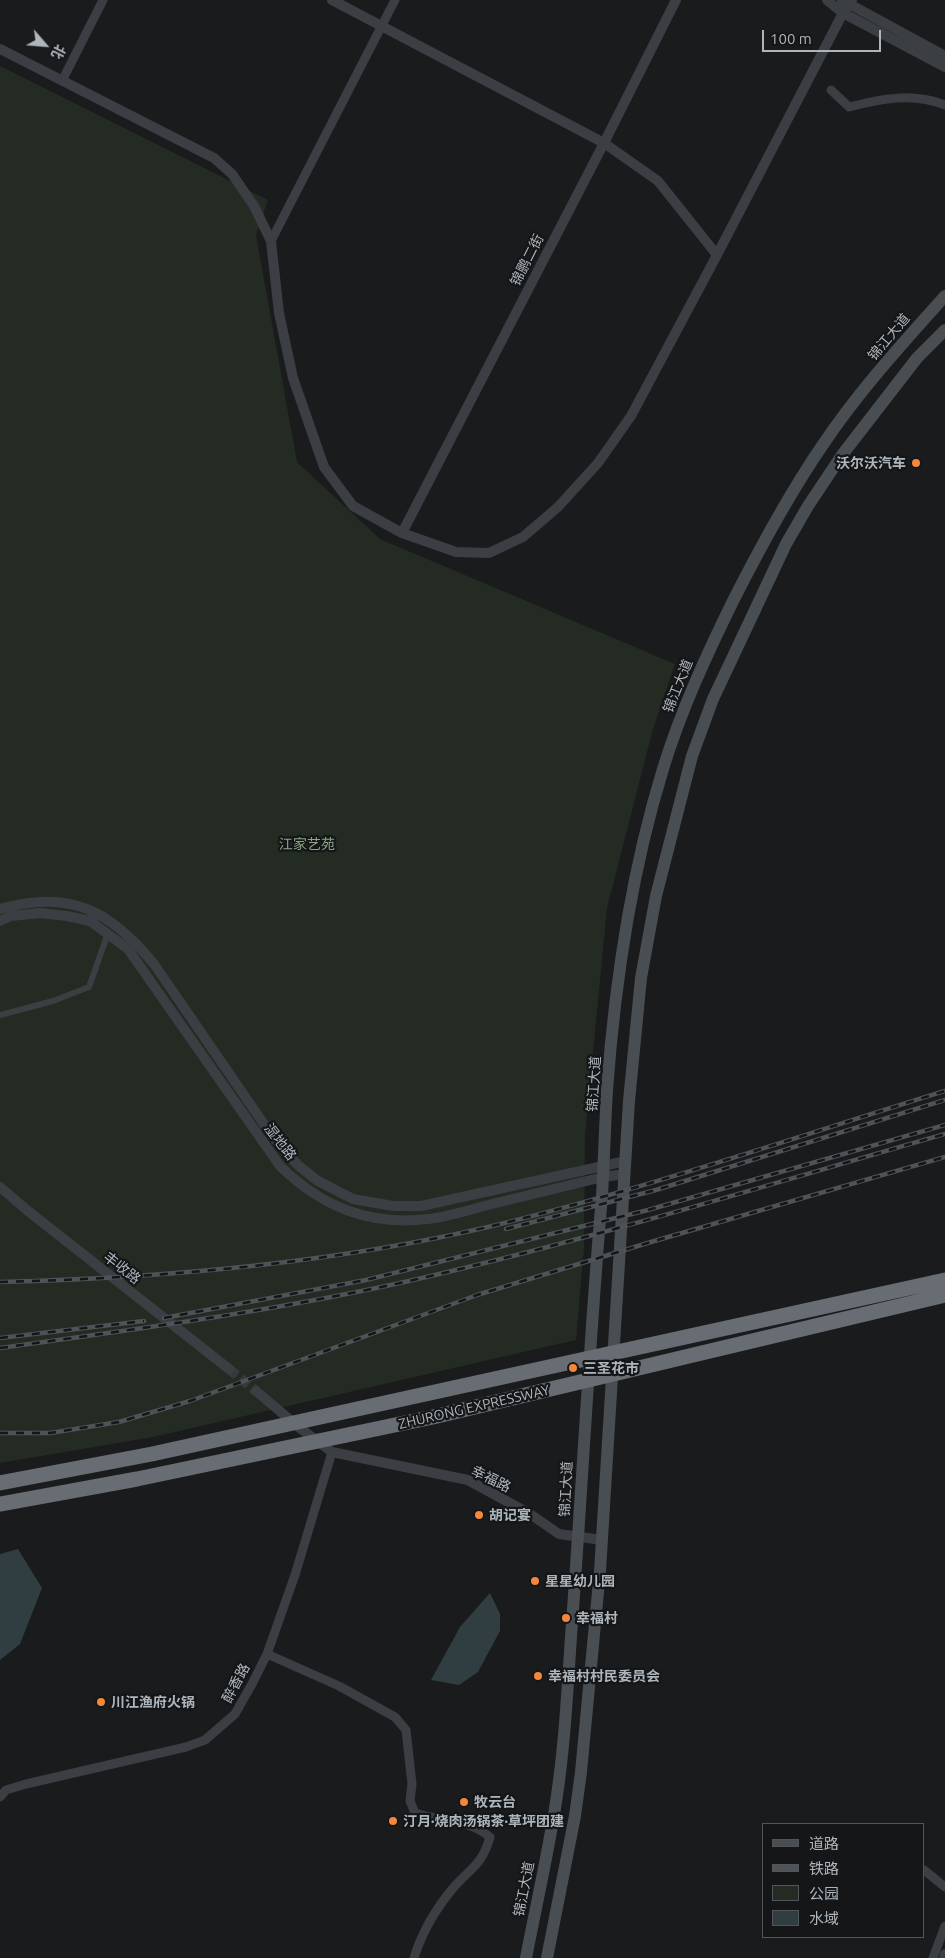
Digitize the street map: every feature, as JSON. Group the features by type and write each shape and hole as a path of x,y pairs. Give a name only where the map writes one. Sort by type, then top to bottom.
{"highway":[{"name":"ZHURONG EXPRESSWAY","path":"0,1483 152,1454 945,1280"},
{"name":"ZHURONG EXPRESSWAY","path":"0,1504 147,1477 433,1417 945,1295"}],"main road":[{"name":"锦江大道","path":"526,1958 556,1802 578,1536 607,1089 618,983 629,910 646,827 664,765 692,689 749,569 778,516 823,444 892,355 945,296"},
{"path":"547,1958 575,1816 602,1540 629,1102 642,978 656,896 692,756 713,699 786,544 808,506 842,455 917,358 945,330"}],"street":[{"path":"62,81 103,0"},
{"path":"332,0 383,25 604,143 658,181 717,255"},
{"path":"271,241 395,0"},
{"name":"锦鹏二街","path":"402,533 676,0"},
{"path":"827,0 846,4 945,56"},
{"path":"0,49 214,158 232,174 254,206 271,241 279,313 293,378 324,468 353,506 402,533 456,552 489,553 523,537 558,507 598,463 631,416 717,255 846,4"},
{"path":"846,4 945,67"},
{"path":"831,90 849,108 888,98 910,98 945,105"},
{"name":"湿地路","path":"0,909 19,903 50,900 74,904 114,923 136,941 286,1153 318,1181 337,1192 360,1201 393,1206 421,1206 603,1171 625,1174"},
{"name":"湿地路","path":"0,921 11,916 40,913 67,916 90,922 109,933 128,949 267,1150 294,1179 324,1200 368,1218 386,1220 429,1219 603,1171 626,1161"},
{"path":"0,1016 53,1001 89,987 114,923"},
{"path":"229,1094 239,1087"},
{"name":"丰收路","path":"0,1187 229,1369"},
{"path":"256,1391 332,1452"},
{"name":"幸福路","path":"332,1452 468,1480 530,1514 559,1534 602,1540"},
{"name":"醉香路","path":"0,1797 6,1790 26,1784 186,1747 205,1740 235,1714 267,1654 295,1576 332,1452"},
{"path":"267,1654 339,1686 394,1717 406,1730 412,1784 410,1801 415,1814 433,1819 455,1820 465,1823 490,1838 486,1854 454,1887 429,1922 414,1958"},
{"path":"925,1871 945,1887"},
{"path":"933,1958 945,1926"}],"green space":[{"name":"江家艺苑","path":"0,66 268,200 256,235 297,462 380,539 675,664 653,729 607,908 585,1136 584,1247 576,1340 153,1437 0,1463"}],"water":[{"path":"18,1549 42,1588 20,1644 0,1660 0,1554"},
{"path":"490,1593 500,1614 500,1631 478,1672 459,1685 431,1680 460,1627"}],"tunnel":[{"path":"229,1369 256,1391"}],"railway":[{"path":"0,1282 184,1273 306,1260 428,1240 488,1227 603,1197 945,1091"},
{"path":"506,1229 656,1190 945,1100"},
{"path":"164,1318 366,1280 648,1210 945,1125"},
{"path":"0,1348 256,1310 409,1281 611,1230 945,1134"},
{"path":"0,1433 50,1433 119,1422 190,1401 477,1295 651,1242 945,1157"},
{"path":"0,1338 144,1321"}],"place":[{"name":"沃尔沃汽车","path":"916,463"},
{"name":"三圣花市","path":"573,1368"},
{"name":"胡记宴","path":"479,1515"},
{"name":"星星幼儿园","path":"535,1581"},
{"name":"幸福村","path":"566,1618"},
{"name":"幸福村村民委员会","path":"538,1676"},
{"name":"川江渔府火锅","path":"101,1702"},
{"name":"牧云台","path":"464,1802"},
{"name":"汀月·烧肉汤锅茶·草坪团建","path":"393,1821"}]}
